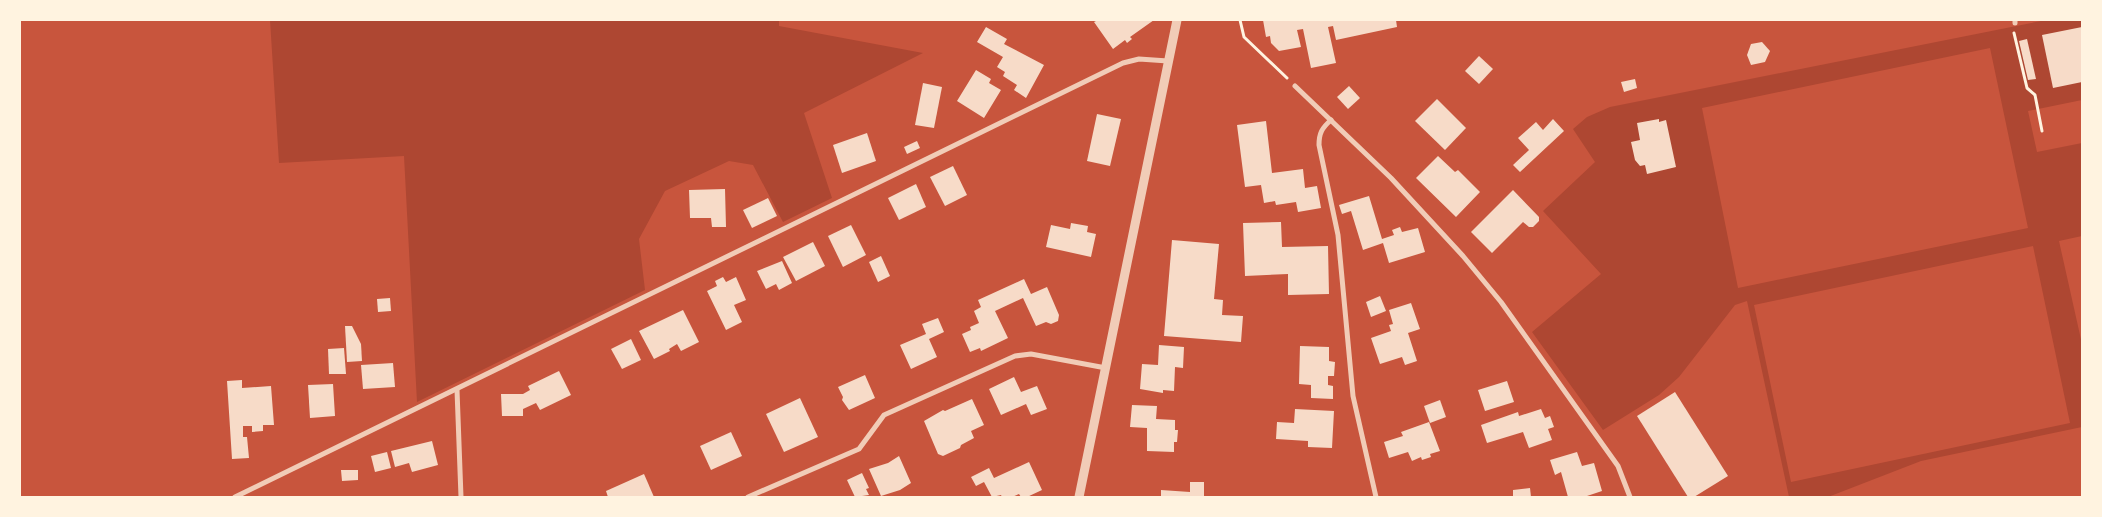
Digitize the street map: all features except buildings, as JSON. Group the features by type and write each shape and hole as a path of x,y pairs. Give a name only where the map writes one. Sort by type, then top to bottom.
{"street":[{"path":"1079,497 1177,20"},
{"path":"235,497 1123,63 1138,59 1168,61"},
{"path":"1295,86 1418,206 1502,302 1618,466 1630,497"},
{"path":"1331,120 1322,128 1319,135 1319,145 1338,235 1353,396 1376,497"},
{"path":"748,497 859,449 884,415 1015,356 1031,354 1106,368"},
{"path":"457,390 461,497"}],"path":[{"path":"1240,20 1244,37 1295,86"},
{"path":"2015,22 2013,27 2027,88 2035,95 2042,131"}],"shaded area":[{"path":"270,20 779,20 779,26 923,53 804,113 832,198 783,222 753,165 729,161 665,191 639,239 645,290 417,402 404,156 279,163"},
{"path":"2046,20 2082,20 2082,100 2028,111 2037,152 2082,143 2082,236 2059,241 2082,344 2082,427 1921,461 1828,497 1789,497 1747,301 1735,305 1679,377 1659,395 1603,430 1532,332 1601,274 1543,211 1595,162 1573,129 1587,117 1610,107","holes":["1990,48 2028,228 1738,288 1702,108","2033,246 2070,423 1791,482 1754,305"]}]}
